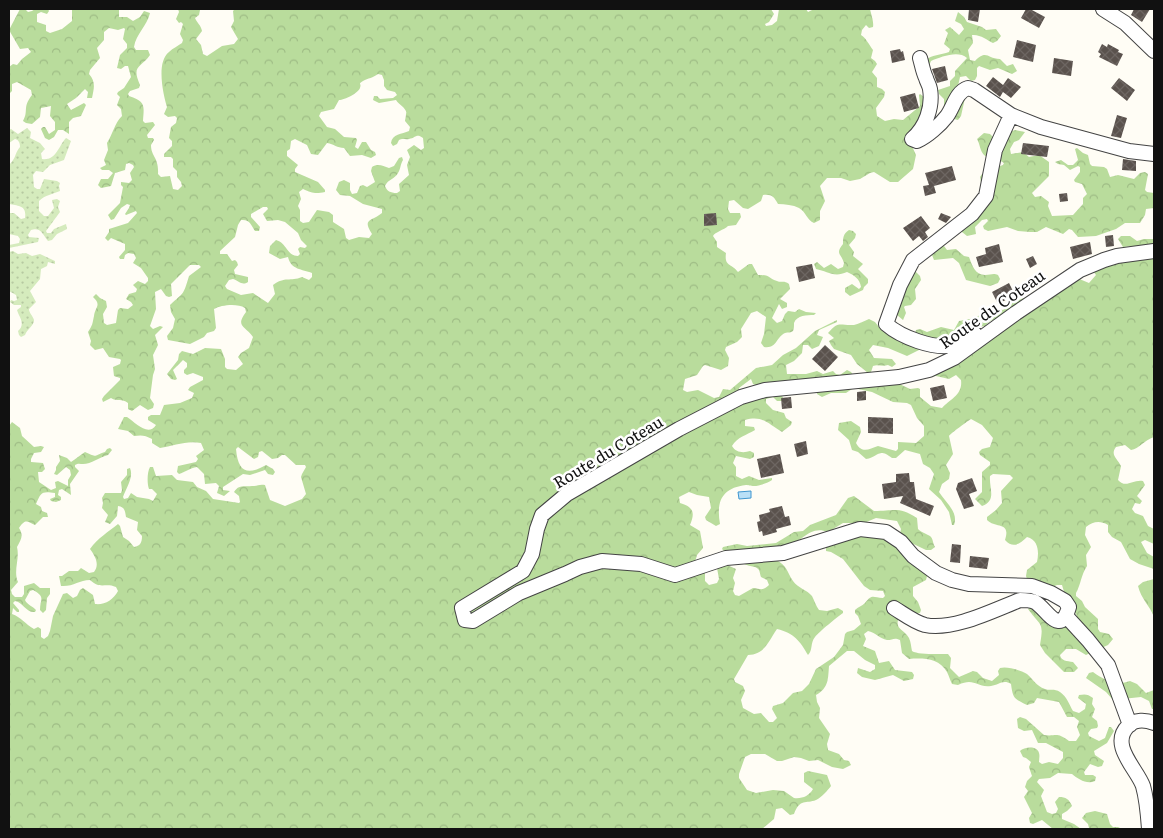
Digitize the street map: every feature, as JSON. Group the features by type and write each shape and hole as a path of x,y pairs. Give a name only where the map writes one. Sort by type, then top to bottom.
{"street":[{"path":"1103,9 1125,23 1154,51"},
{"path":"920,58 930,86 931,100 927,117 921,130 912,139 917,141 925,137 947,116 962,90 968,88 1011,115 1052,131 1129,151 1154,154"},
{"path":"993,330 983,328 970,338 954,346 938,345 908,338 895,332 886,324 900,285 913,260 947,236 972,214 986,196 995,150 1011,115"},
{"name":"Route du Coteau","path":"1130,724 1108,665 1066,616 1069,607 1065,602 1052,593 1032,586 969,584 952,580 936,573 913,556 901,542 886,532 860,529 783,553 726,558 675,575 641,564 602,561 580,567 519,592 473,621 464,620 462,608 523,571 532,554 542,515 567,494 679,429 741,397 765,390 899,377 929,370 954,358 1058,284 1091,265 1117,256 1154,251"},
{"path":"894,608 923,625 932,626 954,624 1020,600 1028,600 1038,604 1056,621 1062,620 1066,616"},
{"path":"1149,829 1143,788 1138,775 1125,756 1122,744 1123,734 1130,724 1143,721 1154,723"}],"green space":[{"path":"20,9 25,9 28,12 35,9 48,9 47,14 41,12 37,14 37,22 46,25 46,31 50,33 62,29 72,21 72,9 119,9 119,17 127,17 133,21 140,17 144,11 150,13 134,47 136,50 148,50 150,55 137,70 139,88 130,91 128,94 143,105 143,121 145,123 153,122 155,125 147,135 148,138 153,138 154,140 151,149 157,164 158,174 161,177 170,176 173,189 178,190 182,186 177,177 177,171 173,167 173,159 171,157 164,157 164,154 172,146 172,141 169,138 171,127 176,123 177,118 175,116 168,117 164,114 167,107 162,87 162,70 165,57 183,40 180,34 183,24 179,23 176,19 179,12 178,9 200,10 199,15 195,18 202,31 196,39 201,45 203,54 207,56 222,46 234,44 238,39 231,27 234,21 233,11 235,9 771,9 774,14 769,22 765,24 766,26 772,25 777,21 779,9 806,9 808,12 814,9 870,9 873,27 869,28 866,25 861,35 873,50 871,58 877,64 872,72 877,78 877,87 885,92 884,97 876,108 877,116 885,121 903,120 920,106 920,94 927,99 911,144 916,155 913,169 898,182 890,182 874,172 860,179 850,181 841,178 827,178 820,186 825,201 820,211 820,220 814,223 799,208 778,204 769,195 763,195 761,201 748,209 743,208 734,200 729,201 728,209 730,213 740,213 741,217 736,225 728,226 713,236 717,242 717,247 726,253 727,263 738,272 752,264 758,275 768,276 779,282 789,284 790,289 780,299 787,303 787,307 782,309 779,304 772,318 777,323 782,321 788,311 795,312 799,309 816,313 797,318 793,331 782,335 774,345 764,347 761,343 766,317 757,311 751,313 741,329 742,337 737,342 726,347 725,350 729,358 728,366 721,370 703,366 697,375 685,379 683,390 687,392 698,390 714,398 719,397 723,389 730,390 756,368 772,365 783,355 796,348 815,331 837,320 837,322 819,330 817,335 823,337 819,346 812,349 808,345 803,345 802,353 794,361 786,365 787,374 806,374 817,371 823,374 833,371 840,375 847,370 854,376 891,380 910,389 918,388 920,389 920,397 931,406 942,408 958,393 961,380 956,375 949,379 936,376 927,377 984,341 991,341 998,331 999,318 949,342 940,337 934,340 915,333 916,330 920,329 927,332 941,327 954,330 959,321 975,318 992,307 1003,310 1013,302 1029,296 1034,299 1053,296 1077,278 1089,283 1096,275 1093,271 1104,265 1154,255 1154,437 1134,449 1131,450 1125,445 1116,447 1114,452 1121,466 1118,480 1124,484 1143,481 1145,485 1137,496 1142,501 1140,504 1135,503 1132,509 1135,513 1143,516 1148,526 1154,529 1154,544 1145,540 1141,542 1147,553 1154,557 1154,569 1130,559 1121,542 1112,537 1108,532 1108,525 1096,522 1086,527 1085,535 1091,547 1086,555 1087,566 1076,596 1098,619 1098,629 1100,632 1109,634 1113,639 1108,645 1086,655 1076,649 1066,649 1060,655 1061,657 1073,662 1078,668 1074,672 1064,672 1045,653 1040,645 1042,632 1040,625 1028,609 1031,607 1063,626 1071,626 1077,620 1077,616 1065,595 1062,585 1052,587 1027,579 1027,570 1037,562 1038,551 1034,541 1027,537 1014,545 1008,543 1005,540 1006,530 1002,526 987,520 987,517 1002,503 1001,491 1013,478 1010,475 993,474 990,476 991,497 987,504 982,506 975,499 982,492 982,472 990,465 990,462 980,455 979,452 990,447 993,438 982,425 971,419 949,436 953,454 946,465 950,473 949,479 942,484 939,492 951,507 955,516 954,525 952,525 949,512 941,500 929,489 934,474 930,468 923,464 920,454 905,450 896,458 881,453 866,459 858,452 852,450 849,440 838,430 839,423 851,421 860,427 861,432 856,443 861,449 866,450 878,446 896,451 898,449 898,442 916,443 924,436 924,426 917,418 911,405 893,402 872,392 858,389 852,389 846,393 831,393 822,397 817,394 817,390 777,382 756,385 753,384 751,379 739,388 738,394 778,393 783,397 782,401 777,401 773,397 766,399 766,403 773,410 784,413 786,418 792,422 782,432 761,419 745,420 745,426 754,427 755,430 739,438 732,446 738,451 754,453 754,457 750,459 736,456 733,463 736,467 736,476 742,479 749,476 759,480 772,478 772,480 758,485 738,487 726,493 720,502 720,524 716,526 706,520 705,517 711,508 709,497 689,492 679,497 680,503 688,506 692,511 693,517 690,525 700,531 703,548 697,555 695,562 705,573 705,581 709,585 717,583 719,579 717,568 727,565 736,569 733,578 735,583 733,591 735,595 739,596 753,588 763,589 769,585 767,580 761,577 758,568 743,563 776,560 785,566 795,583 812,596 819,610 827,611 838,608 843,611 815,637 808,655 796,638 777,629 762,650 748,655 734,679 735,682 743,686 745,691 741,700 743,708 754,714 761,713 769,722 773,722 777,718 772,709 773,706 783,703 793,693 802,691 809,684 816,669 834,657 843,645 845,634 861,624 855,610 871,597 883,598 885,596 883,591 870,590 864,586 843,559 826,551 826,545 866,536 886,540 898,547 928,572 926,580 913,587 913,596 918,602 921,610 920,613 899,617 898,621 899,627 909,638 912,651 924,654 948,654 951,658 950,668 959,677 973,671 983,678 992,681 999,675 998,671 1000,668 1021,671 1042,688 1060,692 1066,698 1073,711 1079,713 1085,709 1086,704 1078,698 1079,695 1093,698 1092,704 1095,709 1092,717 1097,721 1098,726 1091,729 1088,733 1089,736 1099,741 1105,738 1109,727 1114,731 1107,743 1094,751 1095,755 1104,761 1102,766 1098,767 1090,764 1084,772 1085,775 1096,777 1095,781 1086,782 1072,774 1058,773 1050,778 1039,779 1037,782 1044,790 1041,796 1047,812 1056,813 1058,809 1055,802 1059,797 1065,798 1072,806 1062,814 1062,819 1081,829 1053,829 1042,820 1033,824 1030,823 1029,818 1032,813 1024,797 1028,791 1025,787 1027,781 1032,776 1029,767 1031,762 1023,757 1020,751 1027,748 1038,750 1039,762 1042,764 1049,762 1058,764 1063,758 1063,752 1046,743 1038,743 1032,730 1024,731 1018,728 1017,719 1020,717 1026,719 1044,735 1059,735 1069,741 1076,741 1080,735 1077,727 1079,721 1074,717 1067,717 1059,702 1037,698 1034,703 1027,705 1014,697 1011,684 1006,682 986,686 972,682 958,685 952,684 944,667 940,664 925,659 909,659 902,653 900,640 887,640 868,631 864,634 866,639 863,646 875,651 879,663 889,661 895,670 912,672 914,675 913,679 904,681 893,675 875,680 862,677 857,673 858,668 870,672 875,669 875,665 854,651 847,651 829,666 826,686 816,695 820,708 819,718 830,734 827,744 828,750 839,754 844,760 849,761 851,765 843,769 832,767 818,760 809,761 794,757 777,761 765,754 751,754 745,757 739,778 747,790 756,793 773,790 784,791 794,798 800,798 809,794 813,789 804,782 804,773 808,771 827,775 831,786 818,799 801,804 794,814 790,815 782,808 776,809 774,819 762,829 9,829 9,426 12,422 20,428 22,436 34,447 44,447 41,452 34,453 31,462 43,463 45,469 42,472 38,472 39,482 51,490 56,488 55,482 58,481 68,486 68,480 71,475 70,470 66,467 57,475 54,474 60,461 59,455 71,462 85,452 95,456 105,452 107,449 110,448 112,450 108,455 92,462 75,465 79,471 70,484 71,495 62,489 59,490 58,495 61,497 61,500 56,502 50,499 55,497 55,493 42,493 36,504 41,507 42,511 47,513 48,517 43,517 35,525 25,522 19,528 22,535 17,547 16,574 18,582 11,590 12,594 15,597 22,597 24,586 34,583 40,588 50,588 50,594 47,598 46,610 43,613 40,610 41,597 33,590 30,591 25,600 36,610 35,612 29,611 15,601 13,603 19,612 13,608 12,614 34,629 38,627 41,629 41,637 44,639 48,636 53,616 63,594 67,593 73,598 83,588 93,595 95,604 102,604 114,597 118,591 116,587 97,585 90,580 61,586 59,576 69,571 78,571 81,568 89,573 94,572 97,563 90,549 100,538 118,524 123,537 134,547 138,546 142,541 142,536 137,530 138,522 126,517 123,508 118,506 117,516 110,524 105,522 108,515 102,508 102,498 105,493 121,493 121,482 127,475 127,469 130,468 131,475 123,497 124,499 128,498 131,493 137,497 153,501 157,494 152,489 149,489 148,472 150,467 153,467 156,476 172,475 177,480 193,482 197,487 206,491 213,499 239,503 239,496 234,492 238,488 242,486 265,485 270,500 285,506 302,499 306,494 301,477 306,467 305,465 296,465 285,455 272,459 262,451 254,459 238,447 236,449 237,457 241,467 245,470 254,470 266,465 275,472 273,475 268,474 265,470 250,475 243,474 223,487 223,490 230,491 224,496 217,493 219,486 216,483 205,484 204,474 197,467 179,474 177,472 178,466 196,462 198,459 196,456 204,450 201,443 185,443 160,448 152,443 150,438 134,436 128,431 118,429 124,417 127,417 149,430 156,425 148,420 148,417 160,415 164,405 180,403 192,398 194,393 188,390 203,380 203,377 193,373 187,375 184,373 187,363 183,360 173,370 177,379 171,379 167,374 178,360 179,354 182,351 193,354 205,348 221,349 225,359 225,367 236,370 243,364 238,357 249,348 253,337 241,323 246,312 245,308 238,305 229,305 214,309 216,328 204,337 190,344 168,340 167,336 173,328 175,319 170,305 182,293 189,276 201,267 199,265 190,265 171,284 172,296 166,296 161,289 155,292 156,309 150,326 153,329 160,326 163,327 155,335 158,345 153,355 155,369 150,398 154,404 153,408 148,410 140,405 132,411 128,409 128,403 124,401 111,398 103,402 104,396 120,380 120,378 114,376 113,367 120,364 121,360 109,357 103,348 95,350 90,345 91,341 88,332 98,304 93,297 96,294 106,301 107,307 103,314 104,323 107,325 116,323 118,310 120,308 128,309 133,305 126,299 129,294 136,292 137,289 133,285 138,281 145,284 148,281 141,268 133,263 136,258 134,254 128,253 124,259 120,259 119,257 125,250 125,244 111,238 108,241 105,238 109,229 128,223 137,213 136,211 126,215 130,205 127,204 121,208 114,219 111,220 108,215 120,203 123,187 121,182 129,183 132,180 130,173 134,167 133,165 126,164 125,170 115,173 111,186 101,188 98,185 101,179 108,179 113,173 100,168 106,165 104,160 108,150 107,143 122,116 121,109 117,105 120,97 117,94 124,88 131,77 128,66 121,69 117,68 120,55 127,48 127,44 123,39 125,29 109,28 104,32 104,40 97,48 100,58 89,74 94,82 92,98 87,98 88,92 85,89 67,104 71,110 84,103 86,105 81,116 73,118 69,122 69,134 63,130 58,130 54,137 49,140 45,138 41,129 45,127 49,134 55,130 55,122 50,116 51,106 41,108 40,117 32,124 26,123 23,121 27,103 32,95 31,90 17,82 12,84 12,91 9,94 9,67 13,64 17,65 31,52 28,48 20,49 9,30","holes":["378,74 382,75 384,86 387,90 395,92 397,95 393,98 380,99 374,96 373,100 379,103 396,100 406,110 405,121 410,127 409,131 393,138 391,143 393,146 400,139 419,136 423,138 424,148 421,150 414,145 407,150 410,157 407,165 409,175 399,184 400,191 397,193 392,193 385,186 398,173 403,160 402,157 399,158 394,166 389,168 378,165 372,167 371,171 375,182 367,187 360,186 357,193 352,194 350,183 344,180 339,182 336,190 340,195 350,196 363,204 382,209 382,213 368,223 372,234 369,238 359,237 349,240 346,238 344,229 333,222 333,215 329,212 317,210 309,222 303,223 300,221 298,206 301,199 299,192 303,189 316,193 325,192 325,190 318,182 295,172 298,165 287,156 287,151 290,149 291,141 295,139 307,145 311,154 318,155 327,143 344,148 350,156 362,155 371,158 376,155 366,142 362,142 358,149 355,147 356,138 344,137 335,129 327,127 319,116 321,112 334,109 339,100 348,98 357,92 361,82","263,207 268,209 263,214 267,221 278,220 285,222 298,233 301,240 307,246 298,249 300,254 298,256 291,254 283,244 276,240 270,246 269,253 280,259 288,257 294,267 312,273 312,277 309,280 302,277 284,280 273,285 275,294 268,303 253,293 241,295 227,289 225,286 229,280 233,279 244,284 248,282 248,277 235,274 234,270 238,265 237,262 235,260 232,261 227,254 220,254 220,251 235,237 241,220 248,221 255,231 259,231 260,227 251,217 251,214"]},
{"path":"958,12 967,22 986,30 996,29 1001,36 993,43 981,36 972,35 973,43 968,50 970,60 975,61 985,55 1000,59 1007,66 1013,64 1017,71 1012,74 998,68 990,70 979,66 975,80 971,81 966,76 960,77 958,86 953,92 965,98 961,116 958,120 954,119 949,108 944,105 944,99 938,90 950,86 950,81 955,76 955,71 967,58 954,54 944,56 931,61 928,68 926,60 949,52 950,49 944,44 948,33 945,30 950,27 959,35 964,29 961,24 955,21"},
{"path":"27,128 31,132 30,138 40,143 45,149 41,153 42,159 54,156 66,138 71,141 64,160 50,165 43,172 36,171 33,175 34,187 37,189 40,189 44,179 60,183 60,191 46,196 39,201 39,211 44,216 48,216 54,208 52,200 57,199 60,201 58,207 60,212 46,231 47,233 51,233 54,229 66,224 67,229 48,241 43,234 34,229 28,235 29,237 39,238 38,242 9,248 9,245 19,243 20,239 18,236 9,234 9,213 14,213 21,219 25,218 25,211 21,207 9,204 9,165 20,147 16,139 9,143 9,130 11,129 18,134"},
{"path":"1015,130 1025,132 1019,140 1014,142 1010,149 1011,154 1023,152 1029,157 1039,155 1049,162 1049,176 1032,193 1035,197 1041,196 1049,202 1048,206 1052,216 1073,215 1083,204 1083,198 1087,194 1082,184 1074,180 1080,172 1080,167 1078,166 1070,170 1064,165 1055,162 1061,160 1068,165 1073,165 1078,160 1075,149 1077,148 1088,155 1092,166 1107,169 1110,177 1118,175 1134,179 1140,173 1145,172 1148,174 1145,190 1154,193 1154,208 1146,209 1140,223 1125,223 1116,229 1096,236 1078,237 1069,229 1063,234 1046,227 1037,232 1018,231 1007,227 988,231 983,226 988,221 987,219 982,220 975,227 976,234 967,236 962,232 961,228 965,225 971,225 994,193 993,190 982,188 980,177 982,174 990,172 1004,163 984,155 977,139 984,133 990,134 994,138"},
{"path":"849,230 856,234 849,245 854,252 853,256 863,264 858,269 868,279 868,283 863,290 850,296 845,292 845,288 852,284 859,289 861,287 852,274 847,272 834,274 816,269 814,264 817,262 824,268 831,264 838,269 843,267 844,263 839,252 843,244 844,235"},
{"path":"1121,236 1130,236 1137,241 1154,239 1154,247 1137,249 1133,246 1123,247 1118,239"},
{"path":"944,246 947,250 956,249 964,256 969,257 974,269 982,275 998,275 1000,279 998,283 990,286 966,280 959,263 953,258 934,260 932,255 940,247"},
{"path":"13,251 18,254 26,253 32,256 40,254 55,261 55,264 48,262 47,266 41,269 40,279 30,291 36,302 29,309 34,322 25,335 21,337 18,331 22,323 17,310 21,305 14,305 10,302 11,300 17,300 16,295 9,291 9,252"},
{"path":"915,271 921,280 915,289 916,299 911,305 904,307 906,313 903,320 897,315 897,312 911,272"},
{"path":"869,319 879,327 886,328 921,347 921,349 907,356 888,348 873,345 869,350 874,358 892,359 896,364 892,367 888,365 873,366 871,372 868,373 857,364 851,355 834,349 829,341 834,338 828,333 837,325 854,325"},
{"path":"854,496 874,511 892,510 911,514 917,518 918,529 930,536 935,547 931,550 926,550 903,539 897,521 876,518 864,523 843,523 828,532 821,530 811,532 786,547 726,553 722,549 723,547 737,544 747,546 776,543 794,532 803,531 810,525 836,515 848,498"},
{"path":"1154,579 1154,617 1138,586 1143,582"},
{"path":"1093,672 1110,681 1120,683 1130,681 1137,684 1146,693 1154,690 1154,709 1152,709 1149,701 1141,697 1113,700 1106,692 1086,678 1089,673"},
{"path":"1095,811 1107,814 1113,827 1122,829 1085,829 1089,828 1088,824 1082,818 1086,813"}],"water":[{"path":"751,491 751,498 739,499 738,492"}],"building":[{"path":"969,9 980,9 978,22 968,20"},
{"path":"1026,9 1030,9 1045,17 1039,28 1021,18"},
{"path":"1134,9 1150,9 1142,22 1131,15"},
{"path":"1017,40 1036,45 1033,62 1013,57"},
{"path":"1102,44 1107,47 1108,44 1123,54 1117,66 1099,57 1101,54 1098,52"},
{"path":"900,49 901,52 903,51 905,60 892,63 890,51"},
{"path":"1054,58 1073,61 1071,76 1052,73"},
{"path":"945,66 948,80 937,83 932,69"},
{"path":"993,77 1003,85 1008,78 1021,87 1011,98 1003,92 1000,97 986,86"},
{"path":"1119,78 1135,90 1127,101 1111,88"},
{"path":"915,93 919,108 904,112 900,97"},
{"path":"1117,115 1127,118 1121,138 1111,136"},
{"path":"1023,143 1049,146 1047,157 1021,154"},
{"path":"1123,159 1136,161 1136,171 1122,170"},
{"path":"952,166 956,180 934,186 936,193 925,196 923,186 929,185 925,173"},
{"path":"1067,193 1068,201 1060,202 1059,194"},
{"path":"716,213 717,225 704,226 704,214"},
{"path":"941,213 951,217 946,223 938,219"},
{"path":"921,216 930,228 925,232 928,237 923,241 919,236 913,241 903,228"},
{"path":"1113,235 1114,246 1106,247 1105,236"},
{"path":"1090,242 1092,254 1073,259 1070,247"},
{"path":"999,244 1003,262 979,267 976,257 986,254 985,248"},
{"path":"1033,256 1037,264 1030,268 1026,259"},
{"path":"812,264 815,278 799,282 796,267"},
{"path":"1009,283 1015,295 998,304 992,292"},
{"path":"825,345 838,357 825,371 812,359"},
{"path":"944,385 947,398 933,401 930,388"},
{"path":"866,391 866,400 857,401 857,392"},
{"path":"791,397 792,408 782,409 781,398"},
{"path":"868,417 893,418 893,434 868,433"},
{"path":"806,441 808,454 797,457 794,444"},
{"path":"780,454 784,473 761,478 757,459"},
{"path":"909,473 910,482 914,482 916,499 934,506 930,516 900,503 903,496 884,499 882,484 896,482 896,474"},
{"path":"972,478 977,491 969,494 974,506 964,509 956,489 958,483"},
{"path":"782,506 785,517 789,516 791,525 776,529 777,532 763,536 762,531 759,532 757,522 760,521 759,515 770,512 769,509"},
{"path":"952,544 961,545 960,563 950,562"},
{"path":"970,556 989,558 987,569 969,567"}]}
